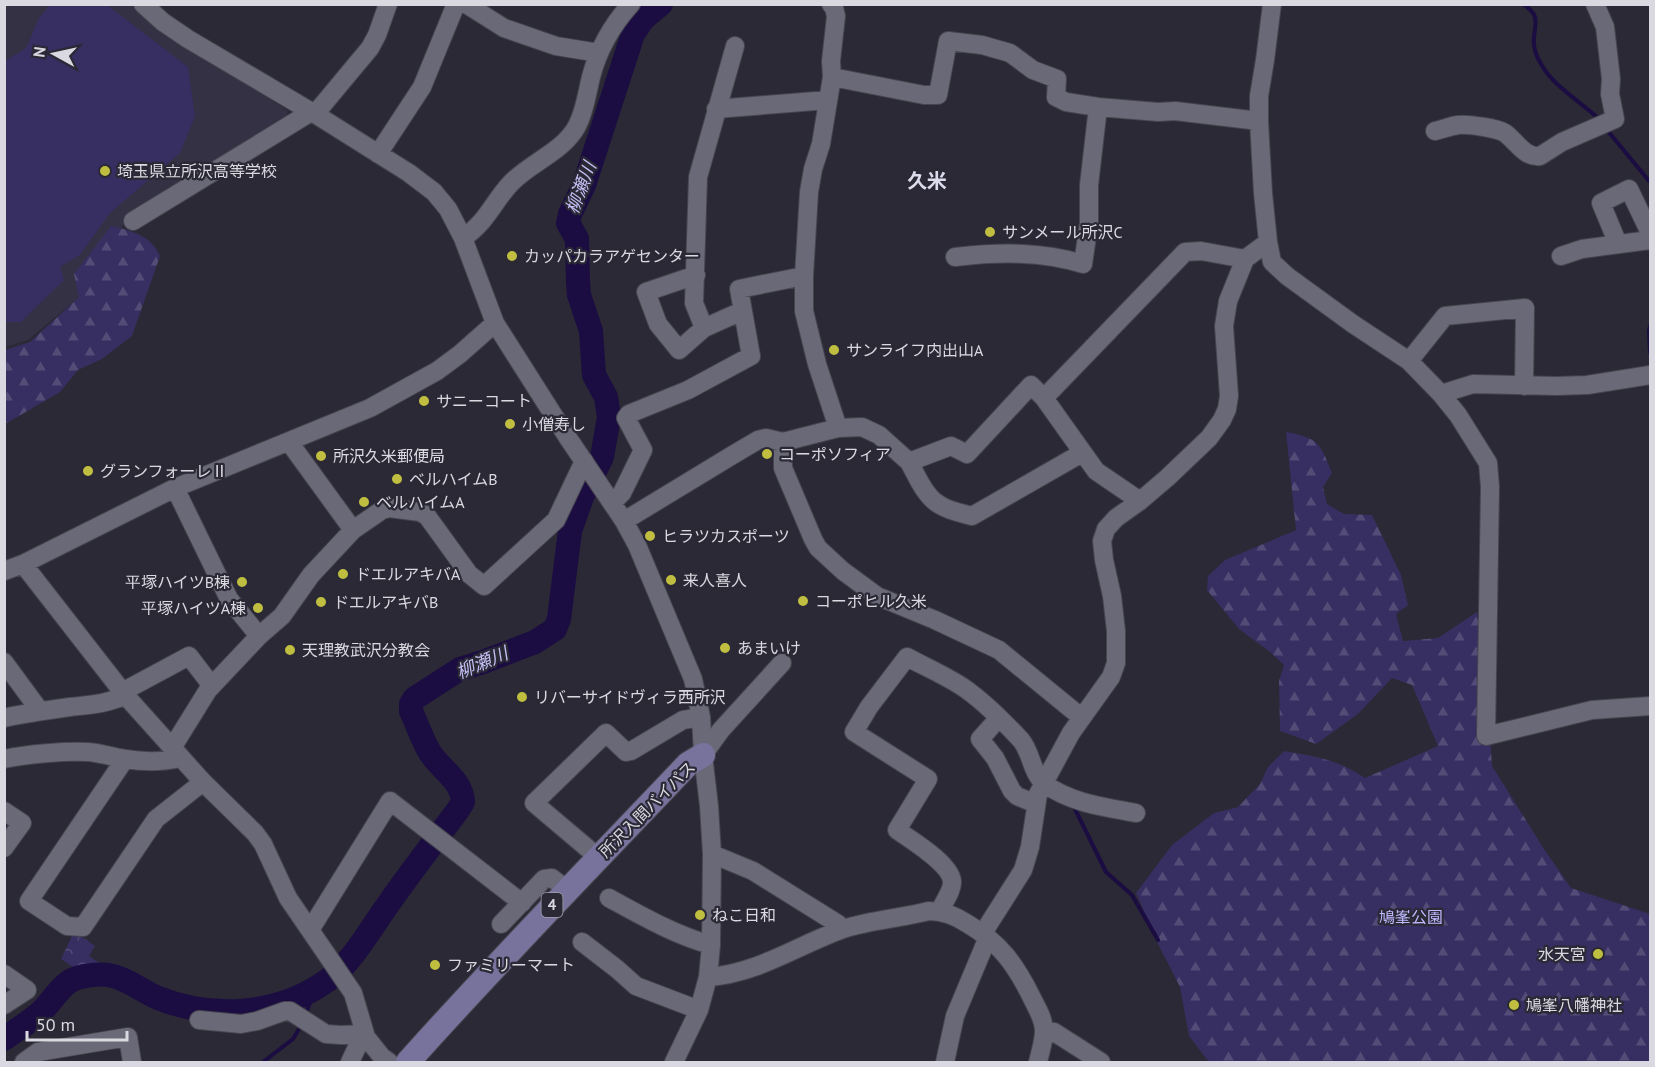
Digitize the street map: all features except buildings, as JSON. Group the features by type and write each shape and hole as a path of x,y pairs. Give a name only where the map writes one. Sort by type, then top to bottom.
{"main road":[{"name":"所沢入間バイパス","path":"408,1062 566,890 688,764 704,755"},
{"name":"所沢入間バイパス","path":"427,1062 691,778 704,755"}],"street":[{"path":"143,4 163,22 213,55 410,173 434,192 448,209 463,238 495,323 624,521 637,545 688,664 698,696 709,806 712,854 711,945 708,977 699,1010 674,1062"},
{"path":"133,221 313,113 370,48 388,4"},
{"path":"378,154 422,87 456,4"},
{"path":"465,4 504,28 556,46 599,53"},
{"path":"463,238 475,230 488,216 511,183 573,133 582,115 599,53 613,27 631,4"},
{"path":"831,4 836,16 831,61 832,77 809,192 804,312 838,429"},
{"path":"1272,4 1259,96 1263,193 1272,262 1287,276 1372,338 1409,361 1458,415 1488,464 1490,487 1489,645 1486,736 1592,710 1650,706"},
{"path":"1435,131 1460,125 1496,129 1505,133 1527,154 1536,157 1562,142 1615,119 1610,94 1611,79 1605,27 1595,4"},
{"path":"832,77 924,95 938,95 948,41 982,45 1010,53 1033,70 1058,79 1056,97 1066,102 1259,121"},
{"path":"704,328 694,303 698,177 735,46"},
{"path":"716,109 828,100"},
{"path":"955,257 979,254 1033,254 1083,264 1089,223 1089,185 1098,106"},
{"path":"1618,244 1601,203 1629,189 1650,232"},
{"path":"1561,256 1582,249 1650,240"},
{"path":"945,1062 955,1016 986,935 1023,870 1030,847 1038,794 1071,733 1111,677 1116,663 1116,631 1112,596 1102,542 1106,529 1116,518 1167,478 1209,438 1222,420 1229,396 1224,326 1228,301 1245,259 1268,242"},
{"path":"1044,398 1185,252 1201,250 1245,259"},
{"path":"696,275 646,292 658,324 679,350 704,328 742,311"},
{"path":"607,497 622,493 644,450 626,418 629,414 688,390 751,356 739,289 804,276"},
{"path":"1409,361 1445,316 1525,309 1524,387"},
{"path":"4,571 23,564 175,488 370,408 437,371 495,323"},
{"path":"1441,394 1473,384 1524,387 1587,385 1650,375"},
{"path":"909,462 951,446 967,454 1031,385 1044,398 1096,471 1140,501"},
{"path":"624,521 758,440 766,438 783,442 838,429 871,430 909,462 930,498 937,504 972,516 1082,453"},
{"path":"289,442 353,530"},
{"path":"783,442 783,468 818,548 843,571 884,600 935,620 999,651 1081,717"},
{"path":"4,759 29,755 87,752 125,759 170,760 176,753 208,690 259,636 282,616 311,575 353,530 382,510 389,508 420,512 427,516 469,574 484,586 555,520 585,464"},
{"path":"175,488 229,599 259,636"},
{"path":"23,564 124,693 202,782 255,833 288,898 349,986 356,1001 365,1035 382,1057 389,1062"},
{"path":"4,718 116,700 124,693 189,656 212,686"},
{"path":"940,911 951,887 950,876 936,857 897,830 928,779 854,732 869,707 907,657 967,690 1024,743 1036,775 1044,783 1068,797 1136,813"},
{"path":"4,662 40,711"},
{"path":"704,755 721,730 782,663"},
{"path":"599,858 534,803 606,733 626,752 631,752 682,720 701,717"},
{"path":"998,719 980,739 995,758 1012,791 1017,796 1036,804"},
{"path":"125,759 29,901 67,926 83,927 156,819 202,782"},
{"path":"310,930 390,801 522,903"},
{"path":"4,811 22,823 4,848"},
{"path":"712,854 753,871 843,929"},
{"path":"501,924 544,879 552,878 566,890"},
{"path":"609,898 645,918 695,941 711,945"},
{"path":"708,977 721,976 763,964 843,929 929,911 940,911 962,920 986,935 1003,951 1023,980 1040,1015 1050,1062"},
{"path":"582,942 636,986 699,1010"},
{"path":"4,974 27,990 4,1005"},
{"path":"199,1020 241,1024 290,1011 326,1034 365,1035"},
{"path":"1043,1036 1054,1032 1101,1062"},
{"path":"350,1062 365,1035"},
{"path":"1038,1062 1043,1036"},
{"path":"24,1062 38,1052 128,1037 132,1062"}],"shaded area":[{"name":"埼玉県立所沢高等学校","path":"5,5 131,5 141,14 288,111 285,121 126,220 84,293 28,340 5,347"}],"green space":[{"name":"埼玉県立所沢高等学校","path":"51,4 107,5 188,67 195,116 180,153 110,213 80,255 60,267 64,280 21,322 5,322 5,61 26,48 39,18"},
{"path":"111,226 140,235 152,243 160,256 132,336 102,359 78,370 60,392 5,424 5,350 30,342 79,297 74,274"},
{"name":"鳩峯公園","path":"1286,432 1312,440 1321,448 1332,473 1323,487 1327,504 1344,514 1372,515 1401,575 1408,605 1396,614 1403,641 1438,638 1477,612 1486,674 1492,766 1571,888 1650,914 1650,1062 1209,1062 1189,1036 1180,987 1136,893 1172,845 1214,813 1238,807 1260,784 1268,767 1284,751 1336,763 1365,778 1438,746 1412,685 1392,678 1358,714 1316,744 1280,731 1279,681 1284,665 1239,629 1207,590 1208,576 1225,560 1296,530"},
{"path":"73,934 95,946 89,956 99,963 73,967 61,959"}],"waterway":[{"name":"柳瀬川","path":"4,1039 41,1012 71,980 90,975 109,975 118,978 158,998 179,1005 223,1011 268,1007 309,992 328,980 353,955 458,810 463,802 459,787 429,751 411,711 411,704 415,698 460,669 535,642 555,629 559,619 570,531 582,497 602,457 609,417 606,397 594,375 591,331 579,295 577,239 568,223 584,185 633,34 643,19 661,4"},
{"path":"1523,4 1534,15 1534,47 1546,72 1560,87 1599,119"},
{"path":"1607,130 1650,182"},
{"path":"1650,326 1650,352"},
{"path":"1073,805 1106,872 1132,895 1158,940"},
{"path":"306,1014 315,988"},
{"path":"263,1062 293,1039 302,1024"}],"place":[{"name":"埼玉県立所沢高等学校","path":"105,171"},
{"name":"サンメール所沢C","path":"990,232"},
{"name":"カッパカラアゲセンター","path":"512,256"},
{"name":"サンライフ内出山A","path":"834,350"},
{"name":"サニーコート","path":"424,401"},
{"name":"小僧寿し","path":"510,424"},
{"name":"コーポソフィア","path":"767,454"},
{"name":"所沢久米郵便局","path":"321,456"},
{"name":"グランフォーレⅡ","path":"88,471"},
{"name":"ベルハイムB","path":"397,479"},
{"name":"ベルハイムA","path":"364,502"},
{"name":"ヒラツカスポーツ","path":"650,536"},
{"name":"ドエルアキバA","path":"343,574"},
{"name":"来人喜人","path":"671,580"},
{"name":"平塚ハイツB棟","path":"242,582"},
{"name":"コーポヒル久米","path":"803,601"},
{"name":"ドエルアキバB","path":"321,602"},
{"name":"平塚ハイツA棟","path":"258,608"},
{"name":"あまいけ","path":"725,648"},
{"name":"天理教武沢分教会","path":"290,650"},
{"name":"リバーサイドヴィラ西所沢","path":"522,697"},
{"name":"ねこ日和","path":"700,915"},
{"name":"水天宮","path":"1598,954"},
{"name":"ファミリーマート","path":"435,965"},
{"name":"鳩峯八幡神社","path":"1514,1005"}],"district":[{"name":"久米","path":"927,181"}]}
